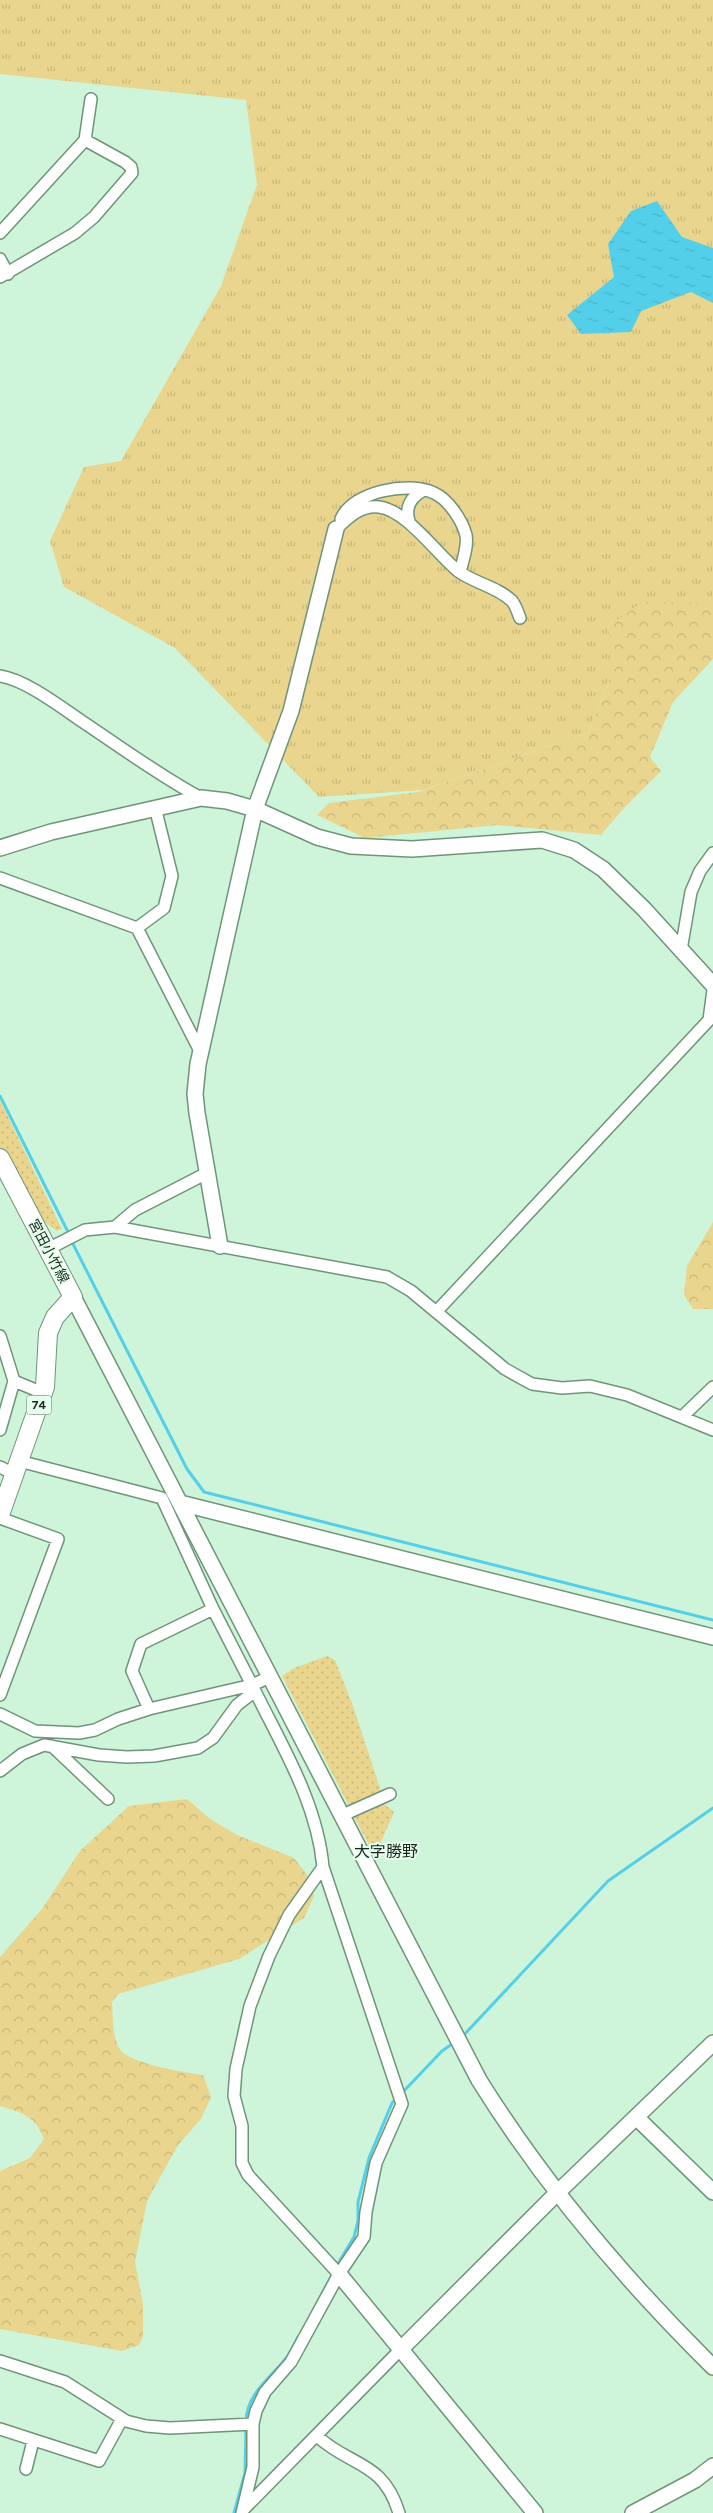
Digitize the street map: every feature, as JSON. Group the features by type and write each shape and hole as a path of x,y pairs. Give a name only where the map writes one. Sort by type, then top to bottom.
{"main road":[{"name":"宮田小竹線","path":"0,1158 73,1297 55,1316 48,1332 43,1393 11,1467 0,1516"}],"street":[{"path":"0,233 85,140 91,100"},
{"path":"0,259 4,275 75,233 94,217 132,173 131,167 125,162 85,140"},
{"path":"220,1246 195,1094 201,1053 255,810 291,711 336,529 343,514 350,505 367,496 383,491 414,488 434,493 445,501 461,522 466,544 460,572"},
{"path":"410,524 407,510 411,500 424,490"},
{"path":"336,529 352,514 376,506 386,508 410,524 460,572 512,602 520,618"},
{"path":"0,676 10,678 57,704 169,780 201,798"},
{"path":"0,848 51,832 201,798 227,801 255,810 317,837 351,846 412,850 542,840 562,845 603,870 644,909 713,985"},
{"path":"137,928 164,908 172,876 155,807"},
{"path":"680,950 691,892 700,871 713,853"},
{"path":"0,878 137,928 201,1053"},
{"path":"436,1311 711,1020 713,990"},
{"path":"115,1227 135,1210 207,1173"},
{"path":"48,1249 85,1230 115,1227 387,1277 411,1291 505,1369 532,1384 562,1388 590,1386 627,1395 713,1430"},
{"path":"73,1297 458,2040 499,2112 556,2194 632,2283 713,2367"},
{"path":"0,1336 14,1380 0,1430"},
{"path":"14,1380 43,1393"},
{"path":"682,1417 713,1387"},
{"path":"11,1467 162,1498 213,1609 310,1807 321,1842 323,1867 402,2104 376,2163 366,2212 364,2237 339,2274 291,2362 265,2392 253,2424 253,2467 243,2511"},
{"path":"180,1503 713,1637"},
{"path":"0,1516 58,1539 0,1695"},
{"path":"149,1709 132,1671 141,1644 213,1609"},
{"path":"0,1771 22,1754 44,1745 99,1755 127,1757 154,1756 198,1748 213,1738 237,1705 253,1688 270,1677"},
{"path":"0,1714 28,1729 42,1732 79,1733 95,1730 118,1719 149,1709 253,1688"},
{"path":"42,1732 51,1745 108,1799"},
{"path":"343,1815 386,1795"},
{"path":"323,1867 289,1915 269,1956 250,2006 236,2069 234,2096 242,2126 242,2163 248,2175 339,2274 534,2513"},
{"path":"243,2511 556,2194 713,2043"},
{"path":"636,2117 713,2192"},
{"path":"0,2361 65,2382 122,2419 146,2426 170,2428 253,2424"},
{"path":"0,2429 99,2461 122,2419"},
{"path":"317,2436 330,2448 360,2462 382,2478 392,2495 399,2513"},
{"path":"26,2469 33,2441"},
{"path":"633,2513 695,2480 713,2466"}],"green space":[{"path":"0,0 713,0 713,604 616,663 589,732 423,790 319,797 175,648 64,587 50,541 84,467 121,461 221,286 257,185 246,100 0,74"},
{"path":"642,602 713,603 713,659 673,702 650,757 661,771 625,807 601,835 497,825 365,838 317,815 329,803 418,792 589,732 616,663 608,627"},
{"path":"0,1100 62,1229 57,1231 43,1221 0,1147"},
{"path":"713,1222 713,1309 693,1309 684,1295 687,1266"},
{"path":"327,1656 335,1660 353,1706 381,1791 349,1806 282,1676 294,1668"},
{"path":"187,1799 210,1819 237,1835 294,1858 307,1875 314,1896 304,1918 239,1959 118,1994 112,2002 115,2037 119,2048 124,2054 145,2063 203,2075 211,2097 201,2119 178,2145 147,2201 135,2262 143,2304 143,2336 139,2345 122,2351 0,2329 0,2171 30,2158 44,2139 36,2125 27,2116 0,2106 0,1957 42,1909 80,1851 129,1806"},
{"path":"383,1803 394,1812 375,1856 354,1817"}],"water":[{"path":"657,201 682,237 713,248 713,303 691,292 641,311 631,332 581,334 567,315 614,277 608,244 631,211"}],"waterway":[{"path":"0,1096 69,1234"},
{"path":"71,1240 187,1469 204,1492 713,1620"},
{"path":"462,2037 608,1881 713,1808"},
{"path":"402,2093 442,2051 455,2042"},
{"path":"336,2267 354,2237 358,2221 358,2202 369,2158 392,2103 398,2097"},
{"path":"317,2303 333,2273"},
{"path":"246,2421 247,2411 255,2394 287,2357 298,2337"},
{"path":"234,2513 245,2473 246,2428"}],"district":[{"name":"大字勝野","path":"386,1851"}]}
